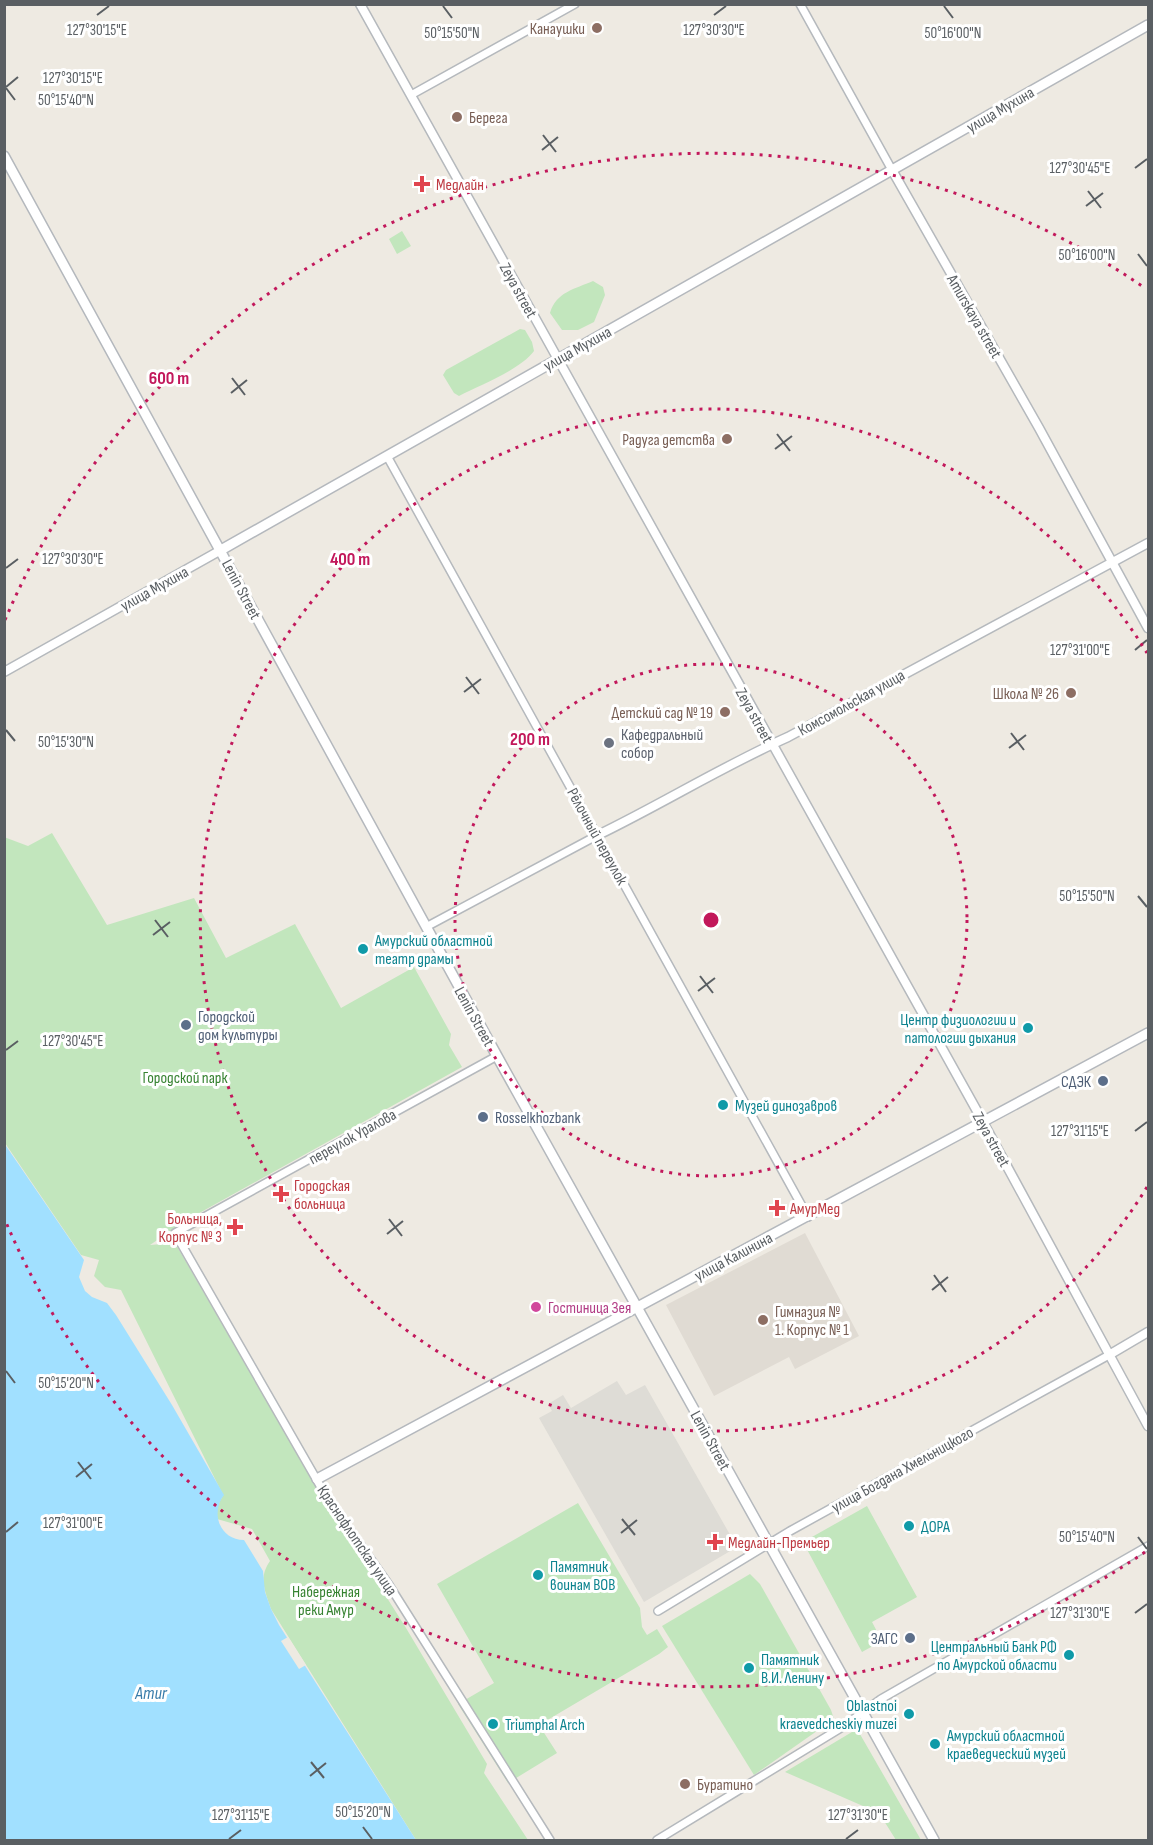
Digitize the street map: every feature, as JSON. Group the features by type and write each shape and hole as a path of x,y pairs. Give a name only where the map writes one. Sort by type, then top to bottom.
{"main road":[{"name":"улица Мухина","path":"221,550 1149,25"},
{"name":"Lenin Street","path":"4,156 497,1056 934,1840"},
{"name":"улица Калинина","path":"317,1479 1149,1034"}],"street":[{"name":"Zeya street","path":"360,4 983,1122 1149,1426"},
{"path":"411,95 575,4"},
{"name":"Amurskaya street","path":"800,4 1023,399 1149,628"},
{"name":"Рёлочный переулок","path":"387,456 808,1216"},
{"name":"Комсомольская улица","path":"426,927 1149,543"},
{"name":"улица Мухина","path":"4,672 221,550"},
{"name":"переулок Уралова","path":"175,1233 497,1056"},
{"name":"Краснофлотская улица","path":"175,1233 326,1496 389,1585 550,1840"},
{"name":"улица Богдана Хмельницкого","path":"658,1611 768,1544 1149,1332"},
{"path":"657,1840 844,1725 881,1699 1149,1546"}],"shaded area":[{"name":"Гимназия № 1. Корпус № 1","path":"805,1233 859,1336 795,1369 789,1357 714,1396 666,1305"},
{"path":"617,1381 626,1395 645,1385 737,1547 644,1602 539,1418 552,1411 548,1404 563,1395 571,1408"}],"green space":[{"path":"402,231 411,246 397,254 389,239"},
{"path":"593,281 603,287 605,295 594,322 578,330 562,330 550,313 553,306 567,292"},
{"path":"520,329 525,330 532,342 534,351 528,358 510,371 459,396 454,393 443,375 446,370"},
{"path":"52,833 107,925 194,898 226,958 295,924 341,1008 414,967 451,1034 449,1045 462,1067 185,1221 150,1245 175,1243 319,1490 406,1628 487,1764 484,1773 528,1840 416,1840 271,1609 263,1579 270,1561 252,1529 217,1519 217,1507 223,1495 121,1290 105,1287 94,1276 99,1260 81,1255 5,1143 4,837 28,846"},
{"path":"578,1503 640,1608 642,1627 647,1635 657,1629 668,1647 539,1725 557,1753 508,1783 458,1704 494,1683 437,1584"},
{"path":"867,1506 917,1597 872,1622 882,1641 862,1652 803,1542"},
{"path":"750,1574 760,1584 834,1719 754,1775 662,1626"},
{"path":"857,1729 921,1840 896,1840 879,1813 785,1772"}],"water":[{"name":"Amur","path":"4,1143 84,1260 79,1277 85,1291 92,1297 107,1303 172,1405 224,1495 218,1510 223,1531 236,1539 244,1540 263,1571 265,1592 279,1625 416,1840 5,1840"}],"pier":[{"path":"288,1637 306,1665 299,1669 281,1641"}],"place":[{"name":"Канаушки","path":"597,28"},
{"name":"Берега","path":"457,117"},
{"name":"Медлайн","path":"422,184"},
{"name":"Радуга детства","path":"727,439"},
{"name":"Школа № 26","path":"1071,693"},
{"name":"Детский сад № 19","path":"725,712"},
{"name":"Кафедральный собор","path":"609,743"},
{"name":"Амурский областной театр драмы","path":"363,949"},
{"name":"Городской дом культуры","path":"186,1025"},
{"name":"Центр физиологии и патологии дыхания","path":"1028,1028"},
{"name":"СДЭК","path":"1103,1081"},
{"name":"Музей динозавров","path":"723,1105"},
{"name":"Rosselkhozbank","path":"483,1117"},
{"name":"Городская больница","path":"281,1194"},
{"name":"АмурМед","path":"777,1208"},
{"name":"Больница, Корпус № 3","path":"235,1227"},
{"name":"Гостиница Зея","path":"536,1307"},
{"name":"Гимназия № 1. Корпус № 1","path":"763,1320"},
{"name":"ДОРА","path":"909,1526"},
{"name":"Медлайн-Премьер","path":"715,1542"},
{"name":"Памятник воинам ВОВ","path":"538,1575"},
{"name":"ЗАГС","path":"910,1638"},
{"name":"Центральный Банк РФ по Амурской области","path":"1069,1655"},
{"name":"Памятник В.И. Ленину","path":"749,1668"},
{"name":"Oblastnoi kraevedcheskiy muzei","path":"909,1714"},
{"name":"Triumphal Arch","path":"493,1724"},
{"name":"Амурский областной краеведческий музей","path":"935,1744"},
{"name":"Буратино","path":"685,1784"}],"park label":[{"name":"Городской парк","path":"185,1077"},
{"name":"Набережная реки Амур","path":"326,1600"}]}
